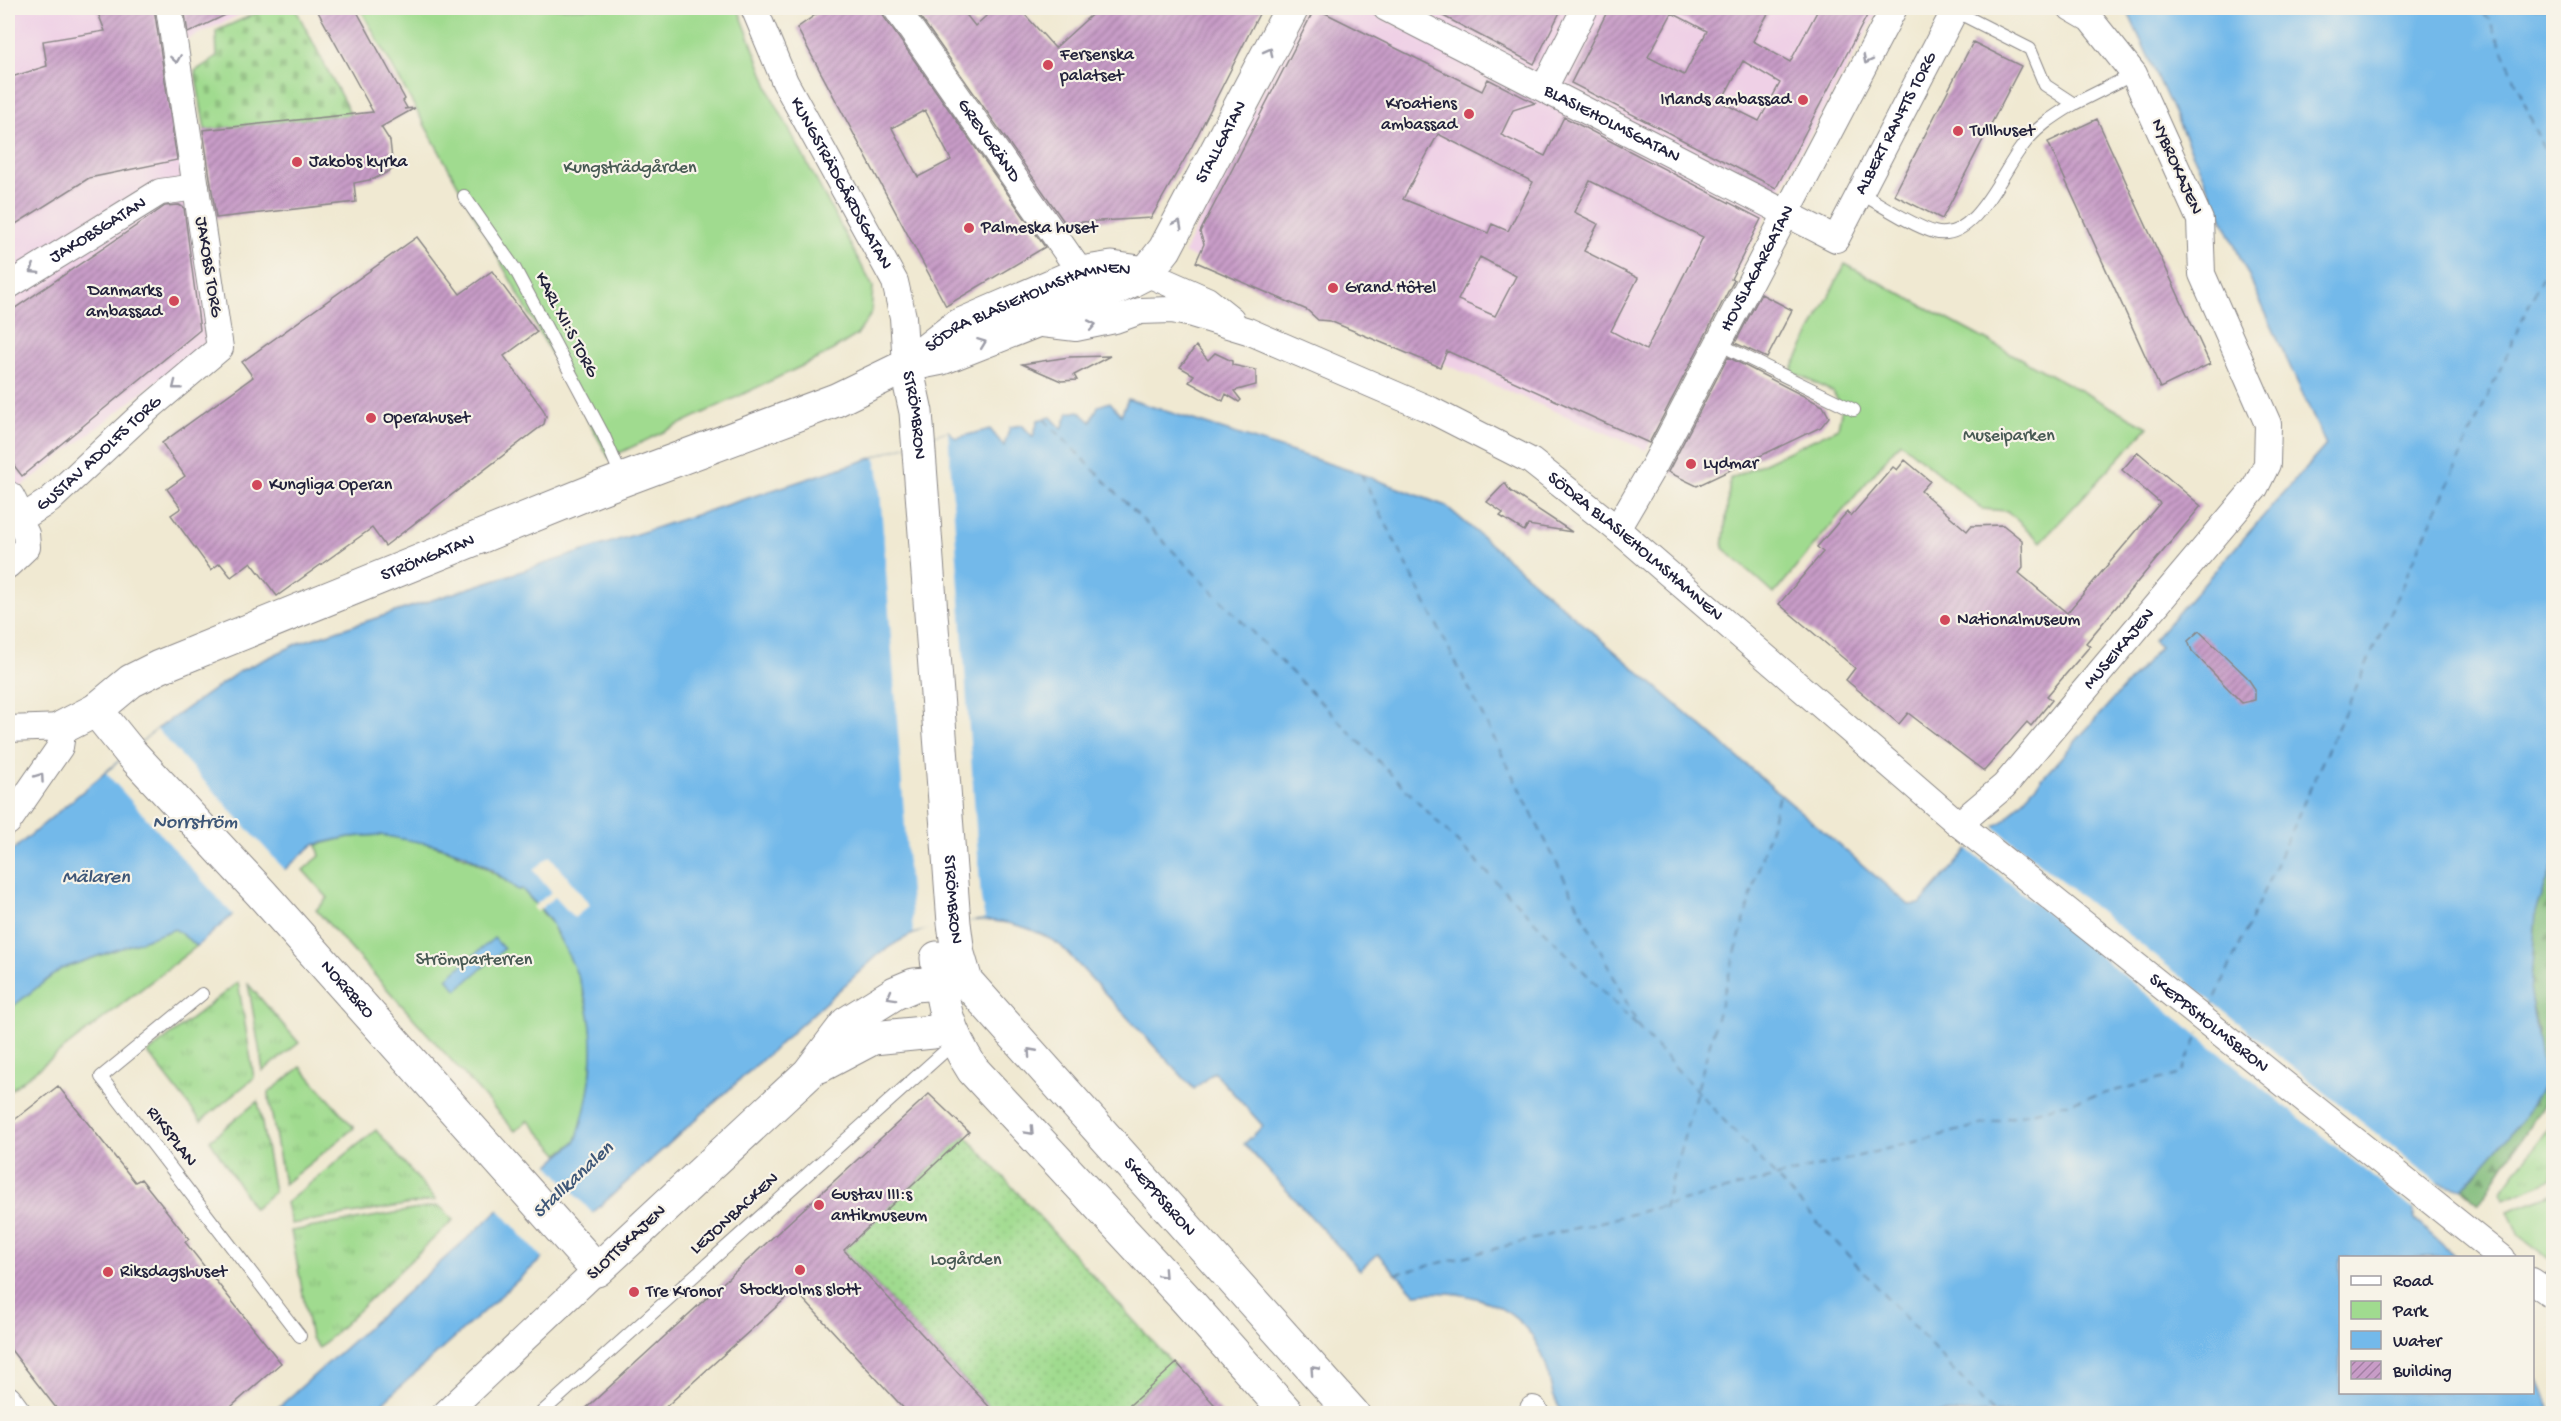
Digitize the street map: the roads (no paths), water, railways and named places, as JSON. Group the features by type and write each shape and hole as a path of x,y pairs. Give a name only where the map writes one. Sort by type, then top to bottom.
{"street":[{"name":"JAKOBS TORG","path":"169,8 220,348"},
{"name":"KUNGSTRÄDGÅRDSGATAN","path":"754,8 785,82 896,282 903,317 906,366"},
{"name":"GREVGRÄND","path":"896,8 1081,273"},
{"name":"STALLGATAN","path":"1146,273 1165,249 1292,8"},
{"name":"BLASIEHOLMSGATAN","path":"1386,8 1836,240"},
{"path":"1544,88 1586,8"},
{"name":"HOVSLAGARGATAN","path":"1617,529 1655,464 1719,344 1894,8"},
{"name":"ALBERT RANFTS TORG","path":"1836,240 1955,9"},
{"name":"NYBROKAJEN","path":"2083,11 2134,74 2200,220 2202,274 2268,424 2267,464"},
{"name":"JAKOBSGATAN","path":"8,286 160,192 196,187"},
{"name":"SÖDRA BLASIEHOLMSHAMNEN","path":"906,366 956,327 1081,273 1112,268 1146,273 1207,300 1248,331"},
{"name":"SÖDRA BLASIEHOLMSHAMNEN","path":"906,366 942,358 1034,323 1107,293 1146,273"},
{"name":"SÖDRA BLASIEHOLMSHAMNEN","path":"1034,323 1076,328 1115,320 1140,311 1172,310 1248,331 1431,410 1510,448 1550,474 1617,529 1967,829"},
{"name":"GUSTAV ADOLFS TORG","path":"8,565 27,547 26,534 13,509 50,500 150,407 220,348"},
{"name":"STRÖMBRON","path":"906,366 916,412 907,444 950,953"},
{"name":"STRÖMGATAN","path":"63,727 96,710 131,681 159,667 623,479 836,400 906,366"},
{"name":"MUSEIKAJEN","path":"1967,829 2255,488 2267,464"},
{"name":"NORRBRO","path":"96,710 130,752 261,893 597,1270"},
{"path":"8,729 63,727 60,747 8,822"},
{"name":"SKEPPSHOLMSBRON","path":"1967,829 2501,1256"},
{"path":"950,953 958,1007 951,1033 973,1070 1184,1296 1288,1413"},
{"name":"SLOTTSKAJEN","path":"446,1413 809,1073 847,1023 895,993 914,985 950,953"},
{"name":"SKEPPSBRON","path":"950,953 1353,1413"},
{"name":"SLOTTSKAJEN","path":"809,1073 873,1038 933,1032 951,1033"},
{"path":"2534,1282 2553,1296"},
{"path":"8,1399 19,1413"}],"lane":[{"path":"1955,9 2030,49 2045,85 2074,104"},
{"path":"1860,194 1935,232 1952,232 1965,226 1980,212 2021,146 2048,120 2074,104 2134,74"},
{"name":"KARL XII:S TORG","path":"464,196 515,269 604,436 623,479"},
{"path":"1719,344 1854,410"},
{"name":"RIKSPLAN","path":"202,994 101,1077 300,1336"},
{"name":"LEJONBACKEN","path":"540,1413 951,1033"}],"water":[{"path":"2126,8 2553,8 2554,862 2536,912 2530,994 2545,1082 2522,1120 2462,1189 2438,1182 2413,1210 2415,1220 2455,1256 2339,1256 2339,1394 2534,1394 2534,1372 2552,1413 1563,1413 1552,1392 1543,1357 1534,1339 1522,1324 1491,1303 1473,1297 1435,1293 1415,1294 1378,1254 1360,1270 1244,1144 1263,1126 1214,1072 1194,1089 1061,946 1016,925 969,920 922,931 899,941 878,955 371,1413 272,1413 576,1141 590,1082 592,1041 590,1021 577,975 549,920 522,889 518,890 491,869 464,854 436,845 380,835 349,837 313,845 197,946 175,929 61,969 8,1010 8,854 157,729 240,671 299,643 875,457 948,431 956,438 990,429 1004,446 1010,427 1022,425 1033,437 1038,420 1051,417 1062,429 1068,413 1079,411 1091,422 1098,406 1110,402 1121,415 1128,399 1361,474 1446,506 1909,905 1920,904 1972,845 2005,820 2160,647 2153,641 2326,445"},
{"path":"494,938 504,949 457,990 447,978"}],"place":[{"name":"Fersenska palatset","path":"1048,65"},
{"name":"Irlands ambassad","path":"1803,100"},
{"name":"Kroatiens ambassad","path":"1469,114"},
{"name":"Tullhuset","path":"1958,131"},
{"name":"Jakobs kyrka","path":"297,162"},
{"name":"Palmeska huset","path":"969,228"},
{"name":"Grand Hôtel","path":"1333,288"},
{"name":"Danmarks ambassad","path":"174,301"},
{"name":"Operahuset","path":"371,418"},
{"name":"Lydmar","path":"1691,464"},
{"name":"Kungliga Operan","path":"257,485"},
{"name":"Nationalmuseum","path":"1945,620"},
{"name":"Gustav III:s antikmuseum","path":"819,1205"},
{"name":"Stockholms slott","path":"800,1270"},
{"name":"Riksdagshuset","path":"108,1272"},
{"name":"Tre Kronor","path":"634,1292"}],"park label":[{"name":"Kungsträdgården","path":"630,168"},
{"name":"Museiparken","path":"2009,436"},
{"name":"Strömparterren","path":"474,960"},
{"name":"Logården","path":"966,1260"}],"water label":[{"name":"Norrström","path":"195,823"},
{"name":"Mälaren","path":"96,878"},
{"name":"Stallkanalen","path":"574,1181"}]}
